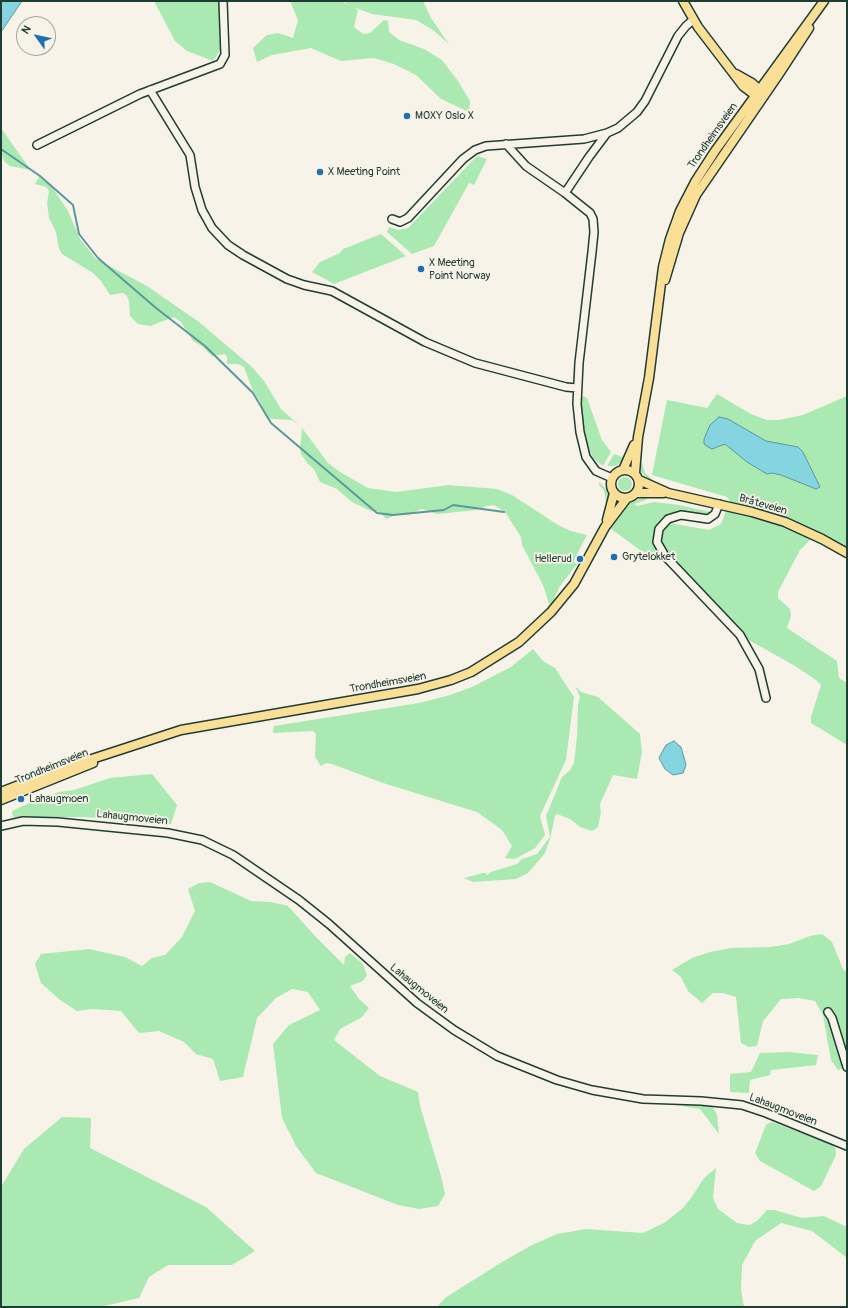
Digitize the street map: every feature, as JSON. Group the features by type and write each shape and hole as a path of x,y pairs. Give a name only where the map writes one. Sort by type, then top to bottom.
{"main road":[{"path":"682,1 693,20 735,73 743,86 764,97"},
{"name":"Trondheimsveien","path":"637,477 638,436 649,378 664,258 680,211 704,168 757,92 822,4"},
{"name":"Trondheimsveien","path":"660,294 676,241 692,204 711,172 764,97 804,36 822,4"},
{"name":"Trondheimsveien","path":"623,470 638,436"},
{"path":"623,470 637,477 639,487 636,493 627,498 621,497 614,492 611,486 612,478 618,472 623,470"},
{"name":"Bråteveien","path":"637,477 668,493"},
{"name":"Trondheimsveien","path":"605,527 614,492"},
{"name":"Bråteveien","path":"636,493 668,493 718,504 786,522 817,536 847,553"},
{"name":"Trondheimsveien","path":"1,792 55,770 112,754 156,738 197,727 418,689 451,680 471,672 515,645 551,612 577,579 605,527 627,498"},
{"name":"Trondheimsveien","path":"1,800 84,767 112,754"}],"street":[{"path":"37,145 150,90 220,64 225,55 223,1"},
{"path":"392,219 400,222 408,218 463,159 475,150 486,146 584,139 607,134 618,128 637,112 652,88 678,36 693,20"},
{"path":"150,90 190,155 195,187 202,210 212,228 228,245 287,279 304,285 332,291 425,342 475,363 566,387 577,388"},
{"path":"565,193 589,157 607,134"},
{"path":"506,144 526,166 565,193 590,213 593,218 594,232 577,388 580,432 586,457 596,471 612,478"},
{"path":"718,504 715,514 708,519 681,516 668,519 659,529 657,542 661,551 668,559 740,635 759,669 766,698"},
{"name":"Lahaugmoveien","path":"1,826 23,821 58,822 168,832 202,840 233,855 299,900 334,928 417,1003 454,1030 497,1056 557,1080 599,1092 647,1100 701,1101 742,1105 766,1113 846,1146"},
{"path":"828,1012 832,1018 847,1067"}],"green space":[{"path":"154,1 220,1 222,47 213,61 187,51 175,41"},
{"path":"290,1 341,1 346,4 344,1 423,1 431,18 449,44 433,30 416,20 372,14 353,7 358,10 354,27 363,34 370,33 384,20 388,21 389,32 399,40 424,49 442,60 458,81 470,101 469,112 441,99 416,75 394,64 374,58 341,61 311,48 272,55 257,62 253,48 267,35 278,33 293,38 298,20"},
{"path":"1,128 31,170 10,166 5,162 1,154"},
{"path":"477,156 487,159 474,185 469,183 434,246 412,254 387,232 389,227 398,230 408,228"},
{"path":"39,177 52,187 68,211 80,239 96,259 147,286 199,322 252,367 264,381 281,409 300,426 292,420 271,419 265,415 260,401 253,391 244,367 238,364 227,364 227,357 225,354 212,356 202,346 193,341 181,322 174,317 150,326 138,324 130,316 129,301 127,296 123,293 110,295 101,281 93,273 62,254 59,249 56,232 49,218 47,203 49,191 46,187 35,184"},
{"path":"381,234 406,256 334,284 312,272 320,262 340,253 343,249"},
{"path":"717,394 751,414 767,420 779,420 803,415 847,396 847,554 813,537 800,550 778,592 778,598 790,609 791,616 787,628 837,661 839,678 847,683 847,745 811,723 811,717 821,685 816,680 795,666 731,630 669,564 660,558 640,550 607,526 624,497 631,502 648,496 646,500 634,504 637,506 654,502 679,505 710,512 707,516 665,517 659,523 665,528 670,523 709,530 721,524 730,501 727,497 652,475 667,400 707,408"},
{"path":"583,396 587,398 602,440 611,452 603,466 593,458 587,444 580,403"},
{"path":"302,428 328,463 340,472 368,488 396,492 449,485 497,489 512,495 558,525 571,531 587,535 575,558 574,562 577,564 560,586 554,599 554,612 551,610 543,585 522,545 521,537 505,512 494,505 476,510 437,514 422,509 408,515 397,514 387,519 377,511 371,511 352,502 337,489 320,482 314,469 308,464 301,454"},
{"path":"614,454 625,458 616,466 607,466"},
{"path":"639,462 642,463 645,473 652,479 651,482 641,472"},
{"path":"625,477 630,479 632,484 630,489 625,491 620,489 618,484 620,479"},
{"path":"599,482 608,491 608,503 606,502 604,490 599,485"},
{"path":"533,649 543,661 555,668 574,697 566,760 540,816 545,835 535,848 515,859 505,858 512,846 502,830 477,812 383,783 332,764 326,763 321,766 315,757 316,734 313,731 273,733 274,726 419,703 450,695 472,687 511,667"},
{"path":"575,686 581,692 598,697 640,734 642,752 637,779 613,775 600,804 601,812 598,827 592,831 580,827 570,819 557,814 555,816 550,839 545,853 528,873 516,879 473,882 464,878 483,873 486,873 487,875 491,872 517,864 522,859 537,854 550,837 546,816 562,777 570,770 574,763 578,705 580,697"},
{"path":"152,774 177,805 171,824 85,817 13,817 12,811 59,792 74,790 110,778"},
{"path":"210,882 251,901 271,902 288,906 344,965 345,957 350,953 363,964 367,975 363,981 350,986 359,999 369,1008 362,1017 340,1029 334,1040 380,1076 418,1092 420,1106 445,1194 438,1206 419,1209 398,1205 316,1173 296,1146 282,1118 273,1044 289,1025 320,1010 308,992 292,989 276,998 257,1018 243,1077 220,1081 213,1059 196,1054 184,1042 159,1031 139,1033 121,1011 92,1009 77,1011 60,1000 41,983 35,964 41,954 89,949 125,957 142,966 152,958 165,955 182,937 195,911 188,889 199,883"},
{"path":"822,934 832,942 843,969 847,973 847,1067 838,1070 831,1060 823,1015 815,1001 799,998 781,999 763,1021 757,1046 749,1047 741,1043 736,997 723,993 713,993 702,1003 688,991 681,977 672,970 692,958 710,952 731,948 771,947 789,944 810,936"},
{"path":"433,1011 480,1040 490,1049 525,1068 577,1085 632,1092 688,1103 704,1103 709,1100 717,1115 719,1134 700,1109 590,1091 561,1083 510,1062 474,1044 432,1015"},
{"path":"789,1052 818,1055 816,1065 771,1070 770,1075 750,1080 749,1093 730,1092 730,1074 751,1072 760,1053"},
{"path":"62,1117 91,1118 90,1148 206,1207 255,1251 232,1265 168,1265 149,1277 139,1298 100,1307 1,1307 1,1187 24,1149"},
{"path":"772,1122 835,1145 836,1155 821,1186 814,1191 760,1161 755,1153 766,1125"},
{"path":"716,1168 713,1198 718,1209 737,1223 749,1225 757,1221 767,1210 774,1210 802,1218 824,1216 847,1227 847,1258 812,1231 781,1223 755,1241 742,1265 741,1289 744,1307 437,1307 445,1298 502,1262 530,1246 557,1234 586,1229 643,1233 664,1223 683,1208 704,1178"}],"water":[{"path":"1,1 22,1 1,32"},
{"path":"719,417 728,419 766,441 798,447 803,452 820,487 816,489 781,475 772,473 767,474 747,462 725,444 712,449 708,447 704,444 704,439 710,425"},
{"path":"674,741 681,747 686,765 683,773 673,775 665,769 659,758 666,745"}],"waterway":[{"path":"1,149 40,176 73,205 79,234 98,258 156,308 205,346 253,393 271,423 377,513 393,515 444,510 453,505 504,512"}],"place":[{"name":"MOXY Oslo X","path":"407,116"},
{"name":"X Meeting Point","path":"320,172"},
{"name":"X Meeting Point Norway","path":"421,269"},
{"name":"Grytelokket","path":"614,557"},
{"name":"Hellerud","path":"580,559"},
{"name":"Lahaugmoen","path":"21,799"}]}
